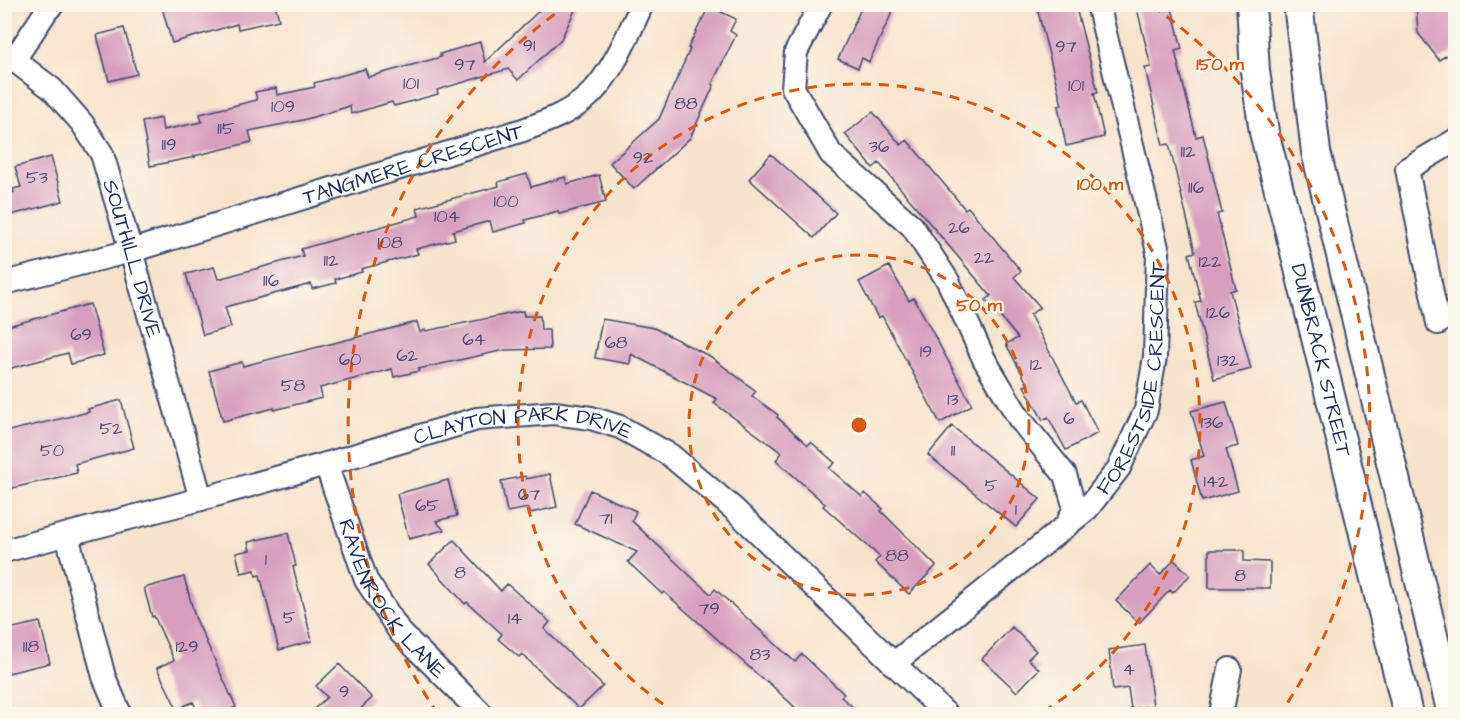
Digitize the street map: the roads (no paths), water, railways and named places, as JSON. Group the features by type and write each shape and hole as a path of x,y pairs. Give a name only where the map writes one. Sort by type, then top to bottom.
{"main road":[{"name":"DUNBRACK STREET","path":"1251,4 1255,71 1264,132 1408,714"},
{"name":"DUNBRACK STREET","path":"1298,4 1316,152 1452,714"}],"street":[{"path":"9,57 53,4"},
{"name":"TANGMERE CRESCENT","path":"4,283 131,251 501,137 555,118 586,99 607,74 642,4"},
{"name":"FORESTSIDE CRESCENT","path":"820,4 796,52 793,88 831,153 912,226 948,281 984,359 1019,418 1065,476 1075,508 1066,526"},
{"name":"FORESTSIDE CRESCENT","path":"893,664 1087,509 1119,468 1146,410 1155,357 1158,252 1098,4"},
{"name":"SOUTHILL DRIVE","path":"9,57 52,88 82,123 102,154 201,499"},
{"path":"1438,323 1407,169 1455,140"},
{"name":"CLAYTON PARK DRIVE","path":"4,550 201,499 477,419 554,413 591,418 620,427 670,455 735,510 946,714"},
{"name":"RAVENROCK LANE","path":"326,464 366,580 400,632 482,714"},
{"path":"67,535 104,677 120,714"},
{"path":"1221,714 1230,669"}]}
